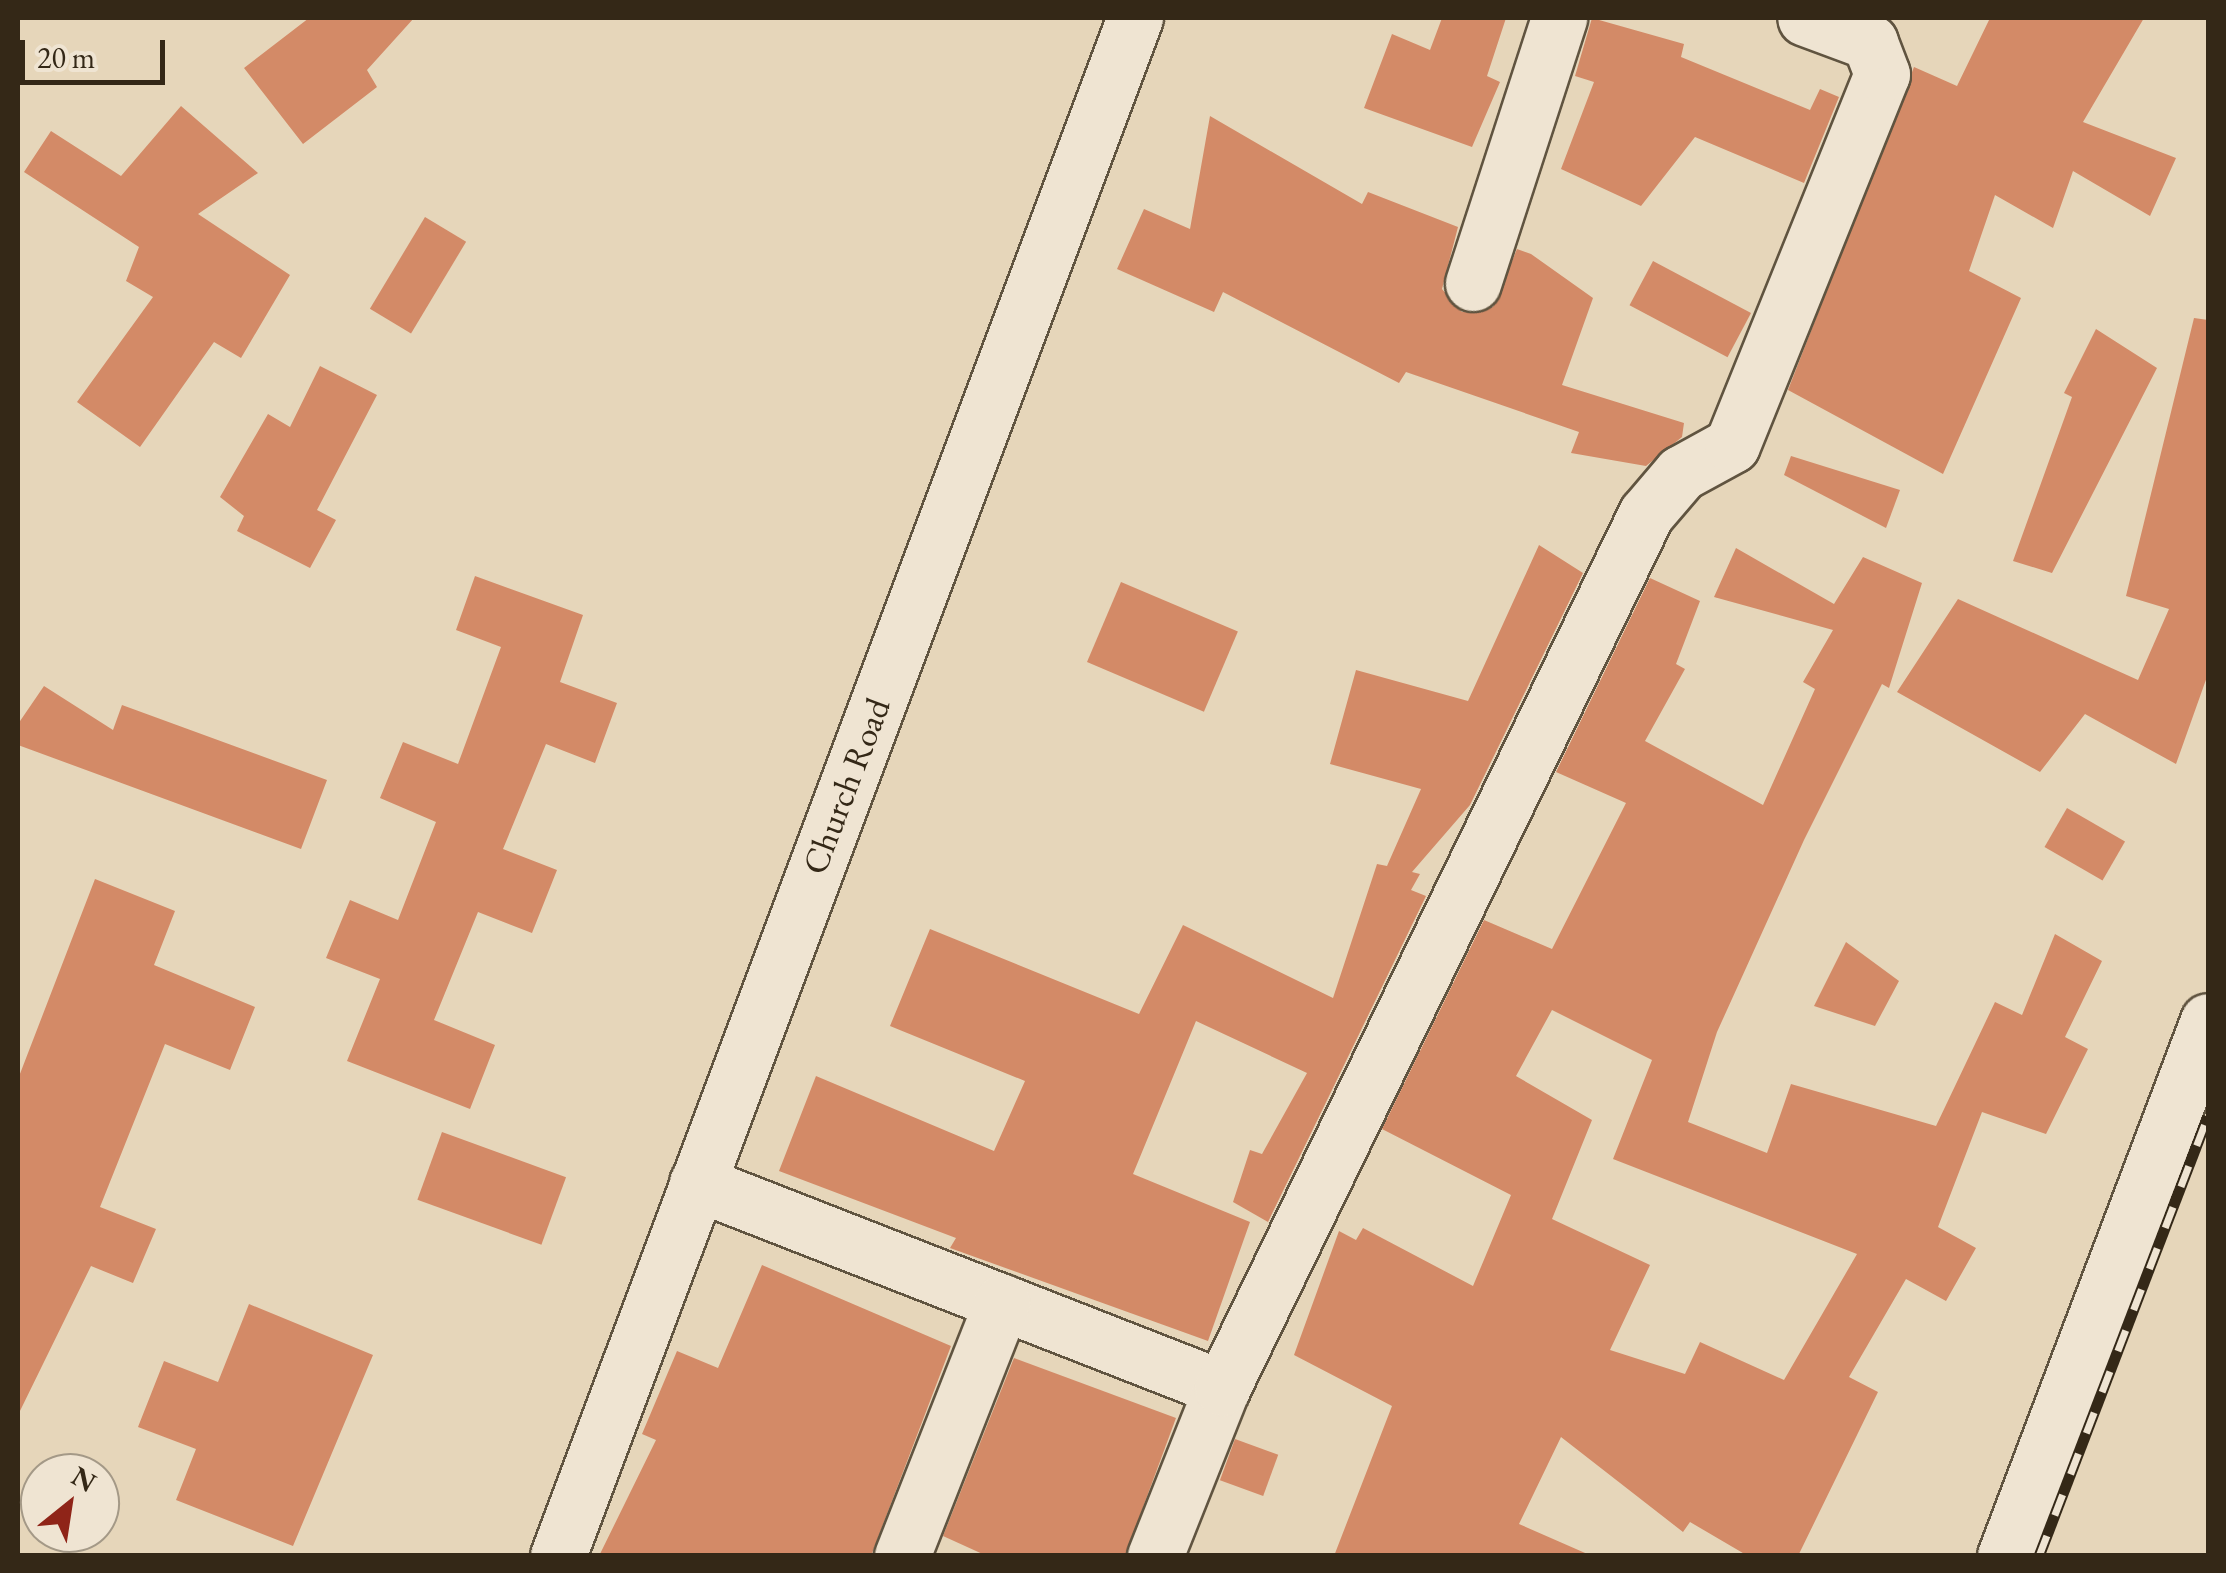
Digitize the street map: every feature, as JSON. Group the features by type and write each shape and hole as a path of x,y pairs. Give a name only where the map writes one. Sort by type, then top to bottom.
{"street":[{"name":"Church Road","path":"558,1556 1136,18"},
{"path":"1472,283 1559,18"},
{"path":"1156,1556 1222,1388 1646,514 1682,474 1732,445 1882,74 1870,42 1805,18"},
{"path":"2005,1556 2208,1022"},
{"path":"698,1183 1222,1388"},
{"path":"902,1556 1002,1302"}],"building":[{"path":"309,18 414,18 367,70 377,87 303,144 244,68"},
{"path":"1442,18 1506,18 1487,76 1500,82 1472,147 1364,108 1392,34 1430,50"},
{"path":"1592,18 1684,44 1681,57 1810,110 1820,89 1839,97 1804,183 1695,137 1641,206 1561,169 1594,82 1575,76"},
{"path":"1990,18 2144,18 2083,122 2176,158 2150,216 2073,171 2053,228 1995,195 1969,271 2021,298 1943,474 1788,390 1914,67 1957,86"},
{"path":"181,106 258,173 198,214 290,275 241,358 214,342 140,447 77,402 153,297 126,281 139,247 24,172 51,131 121,176"},
{"path":"1210,116 1362,204 1368,192 1458,227 1442,289 1462,312 1493,307 1517,249 1531,254 1593,298 1562,385 1684,423 1682,437 1646,466 1571,453 1579,432 1406,372 1399,383 1223,292 1214,312 1117,269 1144,209 1190,229"},
{"path":"425,217 466,242 411,333 370,309"},
{"path":"1653,261 1751,313 1728,357 1630,305"},
{"path":"2194,318 2208,320 2208,674 2176,764 2085,714 2040,772 1897,692 1958,599 2138,680 2169,609 2126,596"},
{"path":"2096,329 2157,368 2052,573 2013,561 2072,397 2064,393"},
{"path":"320,366 377,395 317,510 336,520 310,568 237,531 244,516 220,497 268,414 290,427"},
{"path":"1791,456 1900,490 1886,528 1784,475"},
{"path":"1539,545 1583,573 1470,805 1412,872 1420,874 1411,890 1426,896 1268,1222 1233,1202 1250,1150 1262,1154 1307,1073 1196,1021 1133,1174 1250,1222 1208,1341 950,1248 956,1238 779,1171 816,1076 994,1151 1025,1081 890,1026 930,929 1139,1014 1183,925 1333,998 1377,864 1387,866 1421,789 1330,764 1356,670 1468,701"},
{"path":"1736,548 1834,604 1863,557 1922,583 1889,688 1882,684 1804,840 1717,1032 1688,1122 1767,1153 1791,1084 1936,1126 1995,1002 2022,1015 2055,934 2102,961 2065,1037 2088,1049 2046,1134 1982,1112 1938,1227 1976,1248 1946,1301 1906,1279 1849,1377 1878,1392 1798,1556 1748,1556 1690,1522 1683,1532 1561,1437 1519,1524 1592,1556 1334,1556 1392,1406 1294,1355 1339,1231 1356,1240 1363,1228 1473,1286 1511,1195 1382,1129 1484,920 1552,949 1626,803 1556,772 1650,578 1700,601 1676,664 1685,669 1645,741 1763,805 1815,689 1803,682 1833,630 1714,597","holes":["1552,1010 1652,1060 1613,1159 1857,1254 1784,1380 1700,1342 1685,1374 1610,1350 1650,1265 1552,1219 1592,1120 1516,1076"]},
{"path":"475,576 583,615 560,682 617,703 595,763 546,744 503,849 557,870 532,933 478,912 434,1020 495,1045 470,1109 347,1061 380,979 326,958 350,900 398,920 436,822 380,798 403,742 458,764 501,647 456,630"},
{"path":"1121,582 1238,632 1204,712 1087,662"},
{"path":"44,686 113,730 122,705 327,780 301,849 18,745 18,724"},
{"path":"2067,808 2125,841 2103,880 2044,847"},
{"path":"95,879 175,911 154,965 255,1007 230,1070 165,1044 100,1207 156,1229 133,1283 91,1266 19,1413 18,1079"},
{"path":"1846,942 1899,981 1875,1026 1814,1006"},
{"path":"442,1132 566,1177 541,1245 417,1200"},
{"path":"762,1265 951,1346 871,1556 599,1556 656,1440 642,1434 677,1351 718,1368"},
{"path":"249,1304 373,1355 293,1546 176,1500 196,1449 138,1427 164,1361 218,1382"},
{"path":"1014,1358 1176,1418 1125,1556 987,1556 943,1536"},
{"path":"1235,1439 1278,1455 1263,1496 1220,1480"}],"railway":[{"path":"2039,1556 2208,1116"}]}
